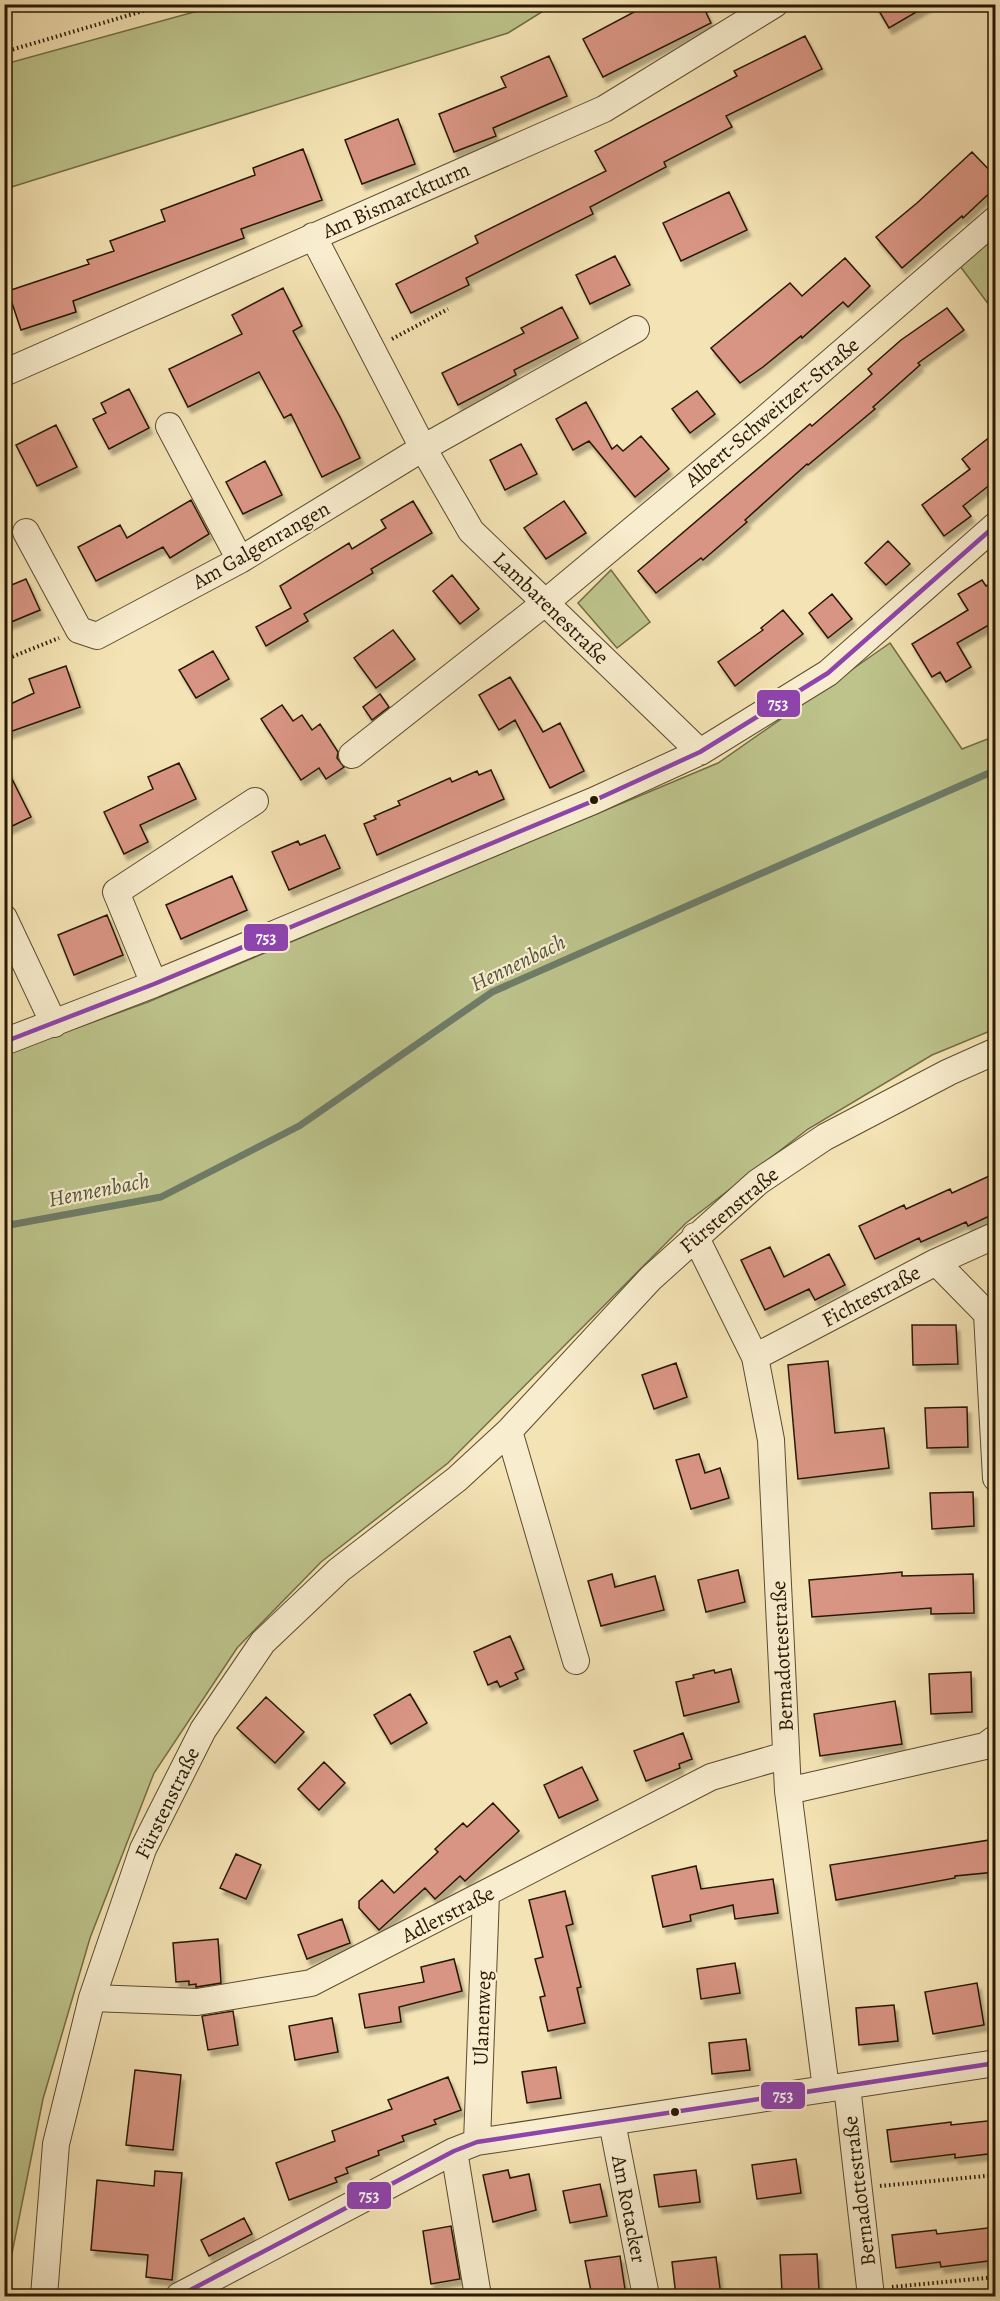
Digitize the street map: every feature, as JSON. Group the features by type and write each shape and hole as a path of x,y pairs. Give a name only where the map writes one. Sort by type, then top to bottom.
{"street":[{"name":"Am Bismarckturm","path":"4,373 604,109 775,4"},
{"name":"Albert-Schweitzer-Straße","path":"352,755 546,602 767,417 996,219"},
{"name":"Lambarenestraße","path":"313,236 423,448 471,531 700,752"},
{"path":"423,448 636,329"},
{"path":"169,426 240,560"},
{"name":"Am Galgenrangen","path":"88,633 240,560 423,448"},
{"path":"4,1042 154,984 593,801 700,752 828,674 996,525"},
{"path":"26,532 88,633"},
{"path":"154,984 116,892 255,801"},
{"path":"4,918 54,1024"},
{"name":"Fürstenstraße","path":"44,2296 56,2144 92,1998 143,1849 202,1730 262,1642 339,1570 457,1479 510,1431 651,1278 695,1236 758,1182 825,1137 949,1072 996,1051"},
{"path":"936,1262 996,1235"},
{"name":"Bernadottestraße","path":"695,1236 755,1357 771,1440 788,1791 837,2087 859,2188 871,2293"},
{"name":"Fichtestraße","path":"755,1357 936,1262 987,1314 996,1478"},
{"path":"510,1431 576,1661"},
{"path":"788,1791 985,1746 996,1738"},
{"name":"Adlerstraße","path":"92,1998 197,2002 311,1983 711,1777 786,1755"},
{"name":"Ulanenweg","path":"478,2296 466,2147 486,1894"},
{"path":"179,2296 466,2147 612,2122 996,2063"},
{"name":"Am Rotacker","path":"612,2122 646,2296"}],"path":[{"path":"4,52 167,4"},
{"path":"372,349 448,309"},
{"path":"4,660 88,633"},
{"path":"859,2188 996,2175"},
{"path":"871,2293 996,2277"}],"green space":[{"path":"223,4 553,5 508,33 5,189 5,64"},
{"path":"995,236 995,313 960,266"},
{"path":"611,570 650,622 617,648 578,603"},
{"path":"890,643 962,749 995,736 995,1029 932,1055 808,1129 686,1223 448,1463 321,1562 237,1648 154,1773 90,1938 43,2099 5,2288 5,1054 148,1002 718,763"}],"building":[{"path":"649,4 702,4 711,23 603,77 583,39"},
{"path":"875,4 930,4 889,28"},
{"path":"805,36 822,69 726,116 732,127 664,162 666,167 590,207 593,214 466,278 469,285 411,313 396,284 478,243 475,236 606,171 595,151 737,76 734,71"},
{"path":"549,56 567,96 493,128 496,136 454,152 439,114 506,87 501,77"},
{"path":"398,119 415,164 362,184 345,140"},
{"path":"303,149 322,200 241,229 244,238 73,301 76,312 21,330 8,291 89,264 87,260 114,251 110,241 165,221 161,210 255,175 253,168"},
{"path":"972,152 996,177 996,187 963,218 962,216 902,268 876,237"},
{"path":"729,192 747,230 681,261 663,223"},
{"path":"615,256 630,285 590,304 576,275"},
{"path":"845,258 870,286 848,307 843,302 802,338 801,336 740,383 711,348 790,283 802,296"},
{"path":"283,288 302,326 293,331 360,458 322,477 291,414 284,418 259,372 188,407 169,369 242,334 232,315"},
{"path":"562,307 578,338 514,370 516,375 458,405 442,373 524,333 521,328"},
{"path":"947,308 964,330 918,363 920,365 873,407 875,409 807,464 745,520 747,522 703,560 701,558 656,593 638,571 872,374 868,369 901,340"},
{"path":"129,389 149,428 109,449 93,419 106,413 101,403"},
{"path":"697,391 715,414 690,433 672,409"},
{"path":"586,402 612,449 617,445 623,451 641,436 669,469 635,497 589,441 573,450 556,419"},
{"path":"56,425 77,467 37,486 16,445"},
{"path":"996,432 996,480 963,506 971,516 944,536 922,505 970,469 962,459"},
{"path":"521,444 537,474 505,490 490,460"},
{"path":"265,461 282,495 243,514 226,482"},
{"path":"191,500 209,534 170,558 163,547 96,581 78,547 120,525 127,538"},
{"path":"413,501 432,533 371,569 373,573 304,614 308,621 266,646 256,627 291,608 280,586 349,543 352,549 386,528 381,520"},
{"path":"564,501 586,533 546,559 524,528"},
{"path":"888,541 910,564 886,585 865,563"},
{"path":"452,575 479,609 460,624 433,591"},
{"path":"26,579 40,610 4,625 4,588"},
{"path":"982,580 986,586 996,581 996,621 957,643 971,667 946,682 940,672 932,677 912,644 968,610 958,594"},
{"path":"832,594 852,619 828,638 809,613"},
{"path":"783,610 803,634 735,686 718,662 763,630 761,628"},
{"path":"393,630 415,659 376,688 354,658"},
{"path":"213,651 229,679 196,698 179,670"},
{"path":"66,666 80,707 4,734 4,707 34,693 29,679"},
{"path":"510,677 543,732 560,723 584,771 550,788 515,720 499,730 479,695"},
{"path":"380,694 389,707 372,720 363,707"},
{"path":"282,705 293,721 302,715 312,730 320,724 338,752 337,758 344,767 326,779 319,768 301,780 261,719"},
{"path":"4,763 31,817 4,830"},
{"path":"179,763 196,799 140,825 148,842 124,854 104,812 153,789 148,777"},
{"path":"491,770 504,799 377,855 364,824 376,819 374,816 400,805 398,801 450,778 452,782 477,771 479,775"},
{"path":"325,835 340,868 289,890 272,852 298,841 300,845"},
{"path":"232,876 247,910 181,939 166,905"},
{"path":"107,915 123,955 74,975 58,935"},
{"path":"996,1173 996,1213 968,1226 966,1222 921,1242 919,1238 875,1259 859,1226 904,1205 906,1209 950,1189 952,1193"},
{"path":"770,1247 784,1277 829,1254 845,1285 815,1300 809,1289 765,1310 741,1260"},
{"path":"912,1325 956,1325 958,1364 913,1365"},
{"path":"828,1361 835,1433 884,1428 889,1468 798,1479 788,1365"},
{"path":"676,1363 687,1397 654,1409 642,1375"},
{"path":"967,1407 968,1447 927,1448 925,1408"},
{"path":"699,1454 705,1473 720,1468 729,1498 691,1509 676,1460"},
{"path":"973,1492 974,1526 932,1529 930,1493"},
{"path":"738,1570 745,1602 706,1612 698,1580"},
{"path":"902,1572 902,1576 973,1574 974,1613 931,1614 931,1608 812,1617 809,1580"},
{"path":"612,1574 615,1587 655,1576 664,1610 601,1626 588,1581"},
{"path":"510,1636 524,1669 515,1673 518,1679 500,1687 497,1681 488,1685 474,1652"},
{"path":"731,1669 739,1702 684,1716 676,1682 714,1670 715,1673"},
{"path":"971,1672 972,1712 931,1714 929,1674"},
{"path":"410,1694 427,1723 391,1744 374,1715"},
{"path":"266,1697 304,1732 275,1763 237,1728"},
{"path":"895,1701 902,1744 820,1756 814,1714"},
{"path":"683,1733 692,1759 679,1764 680,1768 646,1781 634,1751"},
{"path":"324,1762 345,1783 319,1810 298,1789"},
{"path":"582,1767 598,1800 559,1818 544,1785"},
{"path":"493,1803 519,1831 465,1881 460,1876 435,1899 425,1888 379,1930 359,1908 359,1901 382,1880 394,1893 438,1852 435,1849 463,1823 467,1827"},
{"path":"996,1839 996,1872 955,1876 955,1878 836,1900 830,1865"},
{"path":"236,1854 261,1865 246,1899 220,1888"},
{"path":"696,1866 701,1889 773,1879 778,1913 735,1919 733,1905 690,1915 691,1921 663,1927 652,1876"},
{"path":"565,1891 573,1924 566,1926 581,1987 577,1988 585,2023 548,2031 540,1997 545,1996 535,1959 543,1957 529,1900"},
{"path":"342,1919 350,1943 307,1959 298,1935"},
{"path":"218,1939 221,1983 196,1987 196,1984 189,1985 189,1981 176,1982 173,1943"},
{"path":"454,1959 462,1991 399,2007 401,2022 365,2028 359,1994 424,1982 421,1967"},
{"path":"735,1963 740,1993 701,1999 697,1969"},
{"path":"977,1983 984,2025 933,2034 925,1992"},
{"path":"894,2005 898,2041 859,2045 856,2008"},
{"path":"233,2011 238,2045 208,2050 202,2016"},
{"path":"332,2018 338,2052 295,2060 289,2026"},
{"path":"746,2039 750,2070 712,2074 709,2043"},
{"path":"556,2067 561,2098 527,2103 522,2072"},
{"path":"135,2070 181,2075 173,2150 126,2145"},
{"path":"448,2077 461,2110 434,2120 436,2124 402,2136 404,2141 378,2151 379,2155 346,2168 348,2173 335,2178 337,2182 289,2200 276,2163 335,2141 332,2131 392,2109 388,2100"},
{"path":"996,2120 996,2153 955,2158 955,2154 891,2162 887,2130 951,2122 951,2125"},
{"path":"796,2159 801,2193 757,2199 752,2165"},
{"path":"508,2170 510,2178 529,2174 536,2210 493,2222 483,2175"},
{"path":"696,2170 700,2202 659,2207 654,2175"},
{"path":"155,2171 182,2173 172,2280 146,2277 148,2255 91,2250 97,2180 154,2186"},
{"path":"600,2184 607,2216 570,2223 563,2191"},
{"path":"244,2218 252,2234 209,2256 201,2240"},
{"path":"451,2226 460,2279 431,2284 423,2231"},
{"path":"996,2227 996,2260 941,2267 940,2262 896,2268 892,2235 936,2230 937,2234"},
{"path":"817,2254 819,2290 782,2292 780,2255"},
{"path":"620,2256 626,2296 592,2296 585,2261"},
{"path":"716,2257 721,2296 676,2296 672,2262"}],"waterway":[{"name":"Hennenbach","path":"4,1226 161,1197 299,1126 492,992 996,770"}],"transit line":[{"name":"753","path":"4,1042 154,984 593,801 700,752 828,673 996,525"},
{"name":"753","path":"179,2296 454,2151 477,2142 996,2063"}]}
